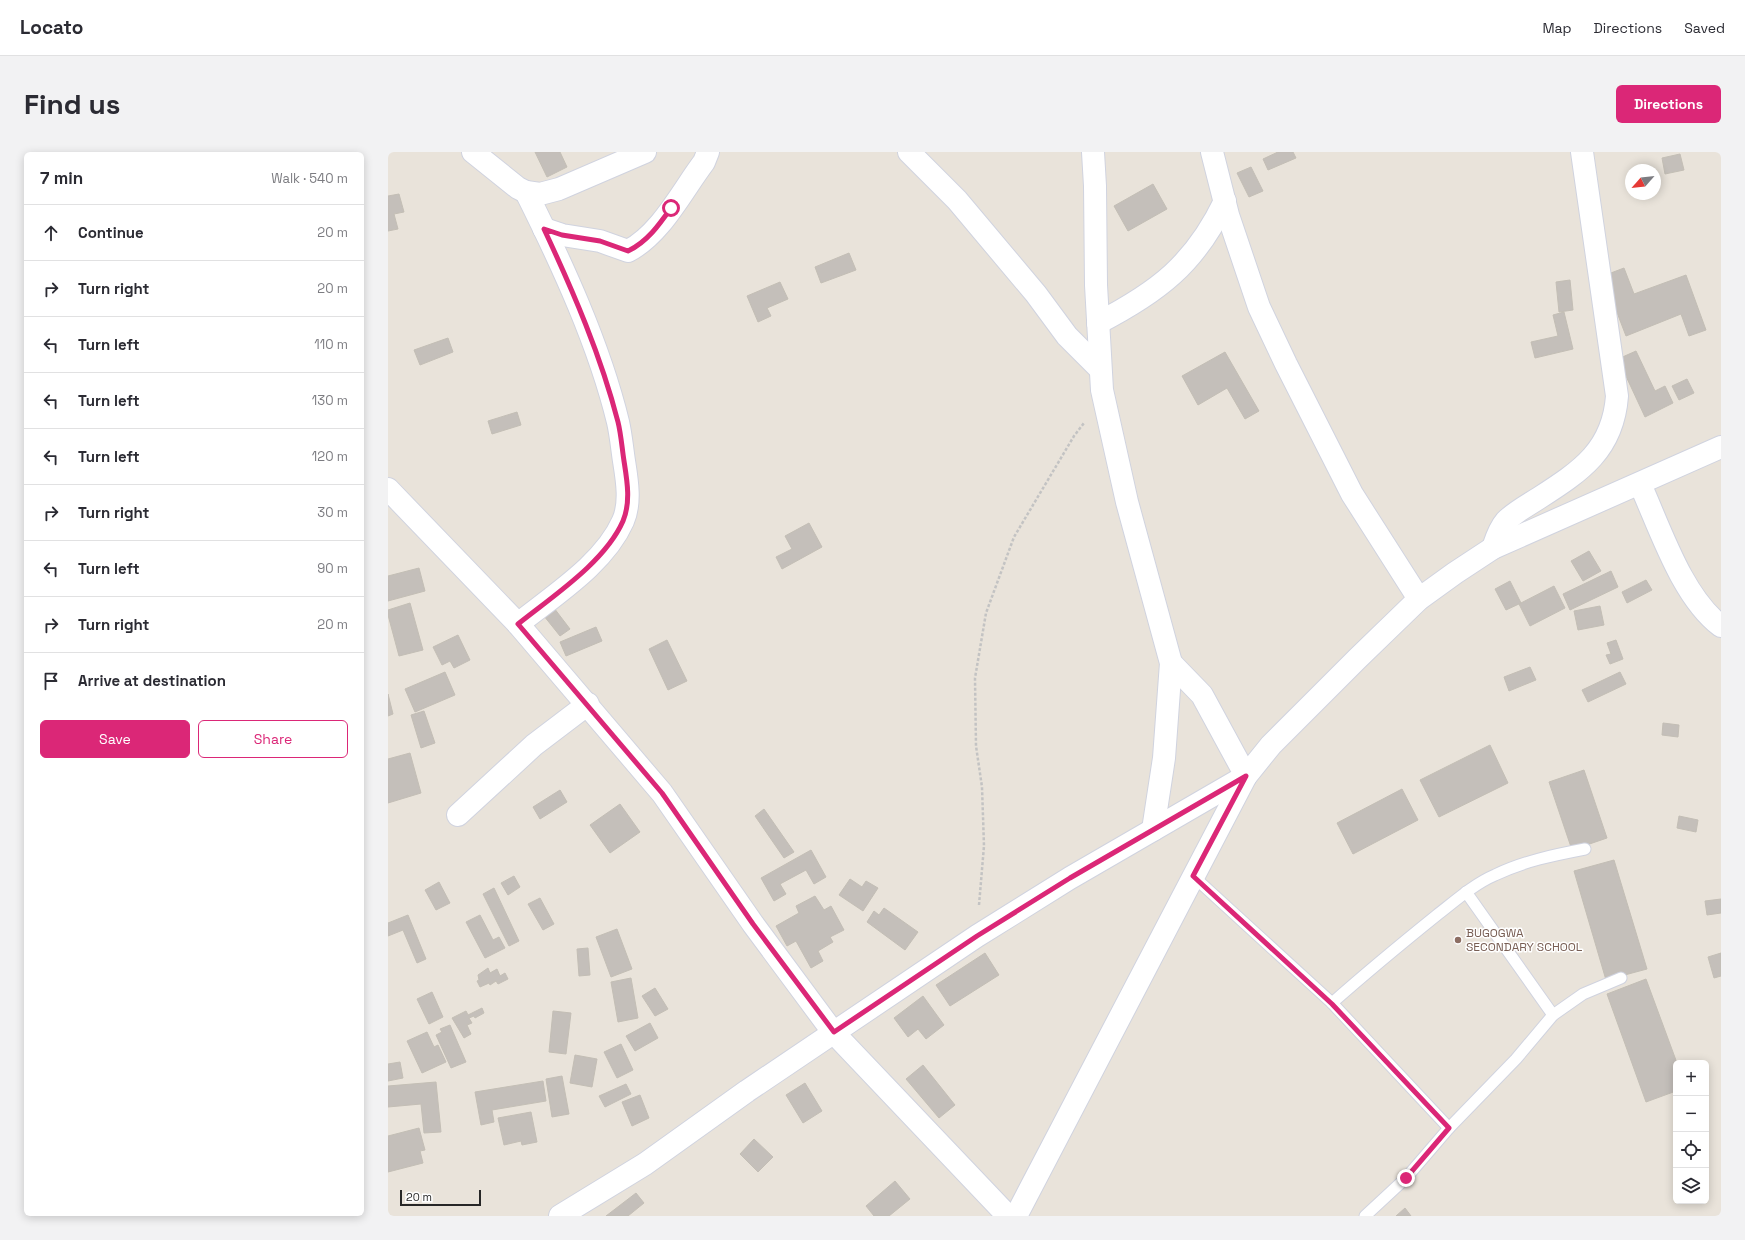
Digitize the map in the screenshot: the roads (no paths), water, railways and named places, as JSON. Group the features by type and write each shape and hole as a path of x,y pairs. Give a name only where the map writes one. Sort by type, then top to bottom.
{"street":[{"path":"473,152 500,176 526,192 540,194 559,189 645,152"},
{"path":"544,229 562,235 600,241 628,251 635,248 657,228 704,162 708,152"},
{"path":"908,152 957,200 1036,294 1068,336 1100,369"},
{"path":"932,152 943,186"},
{"path":"1093,152 1098,323 1103,396 1127,502 1171,663 1164,758 1153,830"},
{"path":"1212,152 1225,201 1260,308 1286,364 1352,494 1419,599"},
{"path":"1493,548 1498,534 1506,521 1574,475 1592,458 1607,438 1616,414 1617,396 1582,152"},
{"path":"518,624 580,574 603,552 615,536 623,520 628,500 626,474 618,423 595,351 574,297 526,192"},
{"path":"1098,323 1145,297 1174,274 1197,248 1217,218 1225,201"},
{"path":"1016,1216 1246,776 1272,745 1419,599 1455,572 1493,548 1721,447"},
{"path":"1640,484 1685,584 1709,618 1721,626"},
{"path":"388,489 518,624 588,704 662,793 753,924 834,1032 1008,1216"},
{"path":"1171,663 1202,695 1246,776"},
{"path":"458,816 534,745 588,704"},
{"path":"573,1213 834,1032 977,936 1070,878 1246,776"}],"lane":[{"path":"1332,1004 1374,966 1466,892 1493,875 1520,864 1554,855 1586,849"},
{"path":"1193,876 1332,1004 1449,1128"},
{"path":"1466,892 1553,1015"},
{"path":"1365,1216 1406,1178 1449,1128 1516,1059 1553,1015 1584,994 1621,978"}],"place":[{"name":"BUGOGWA SECONDARY SCHOOL","path":"1458,940"}]}
